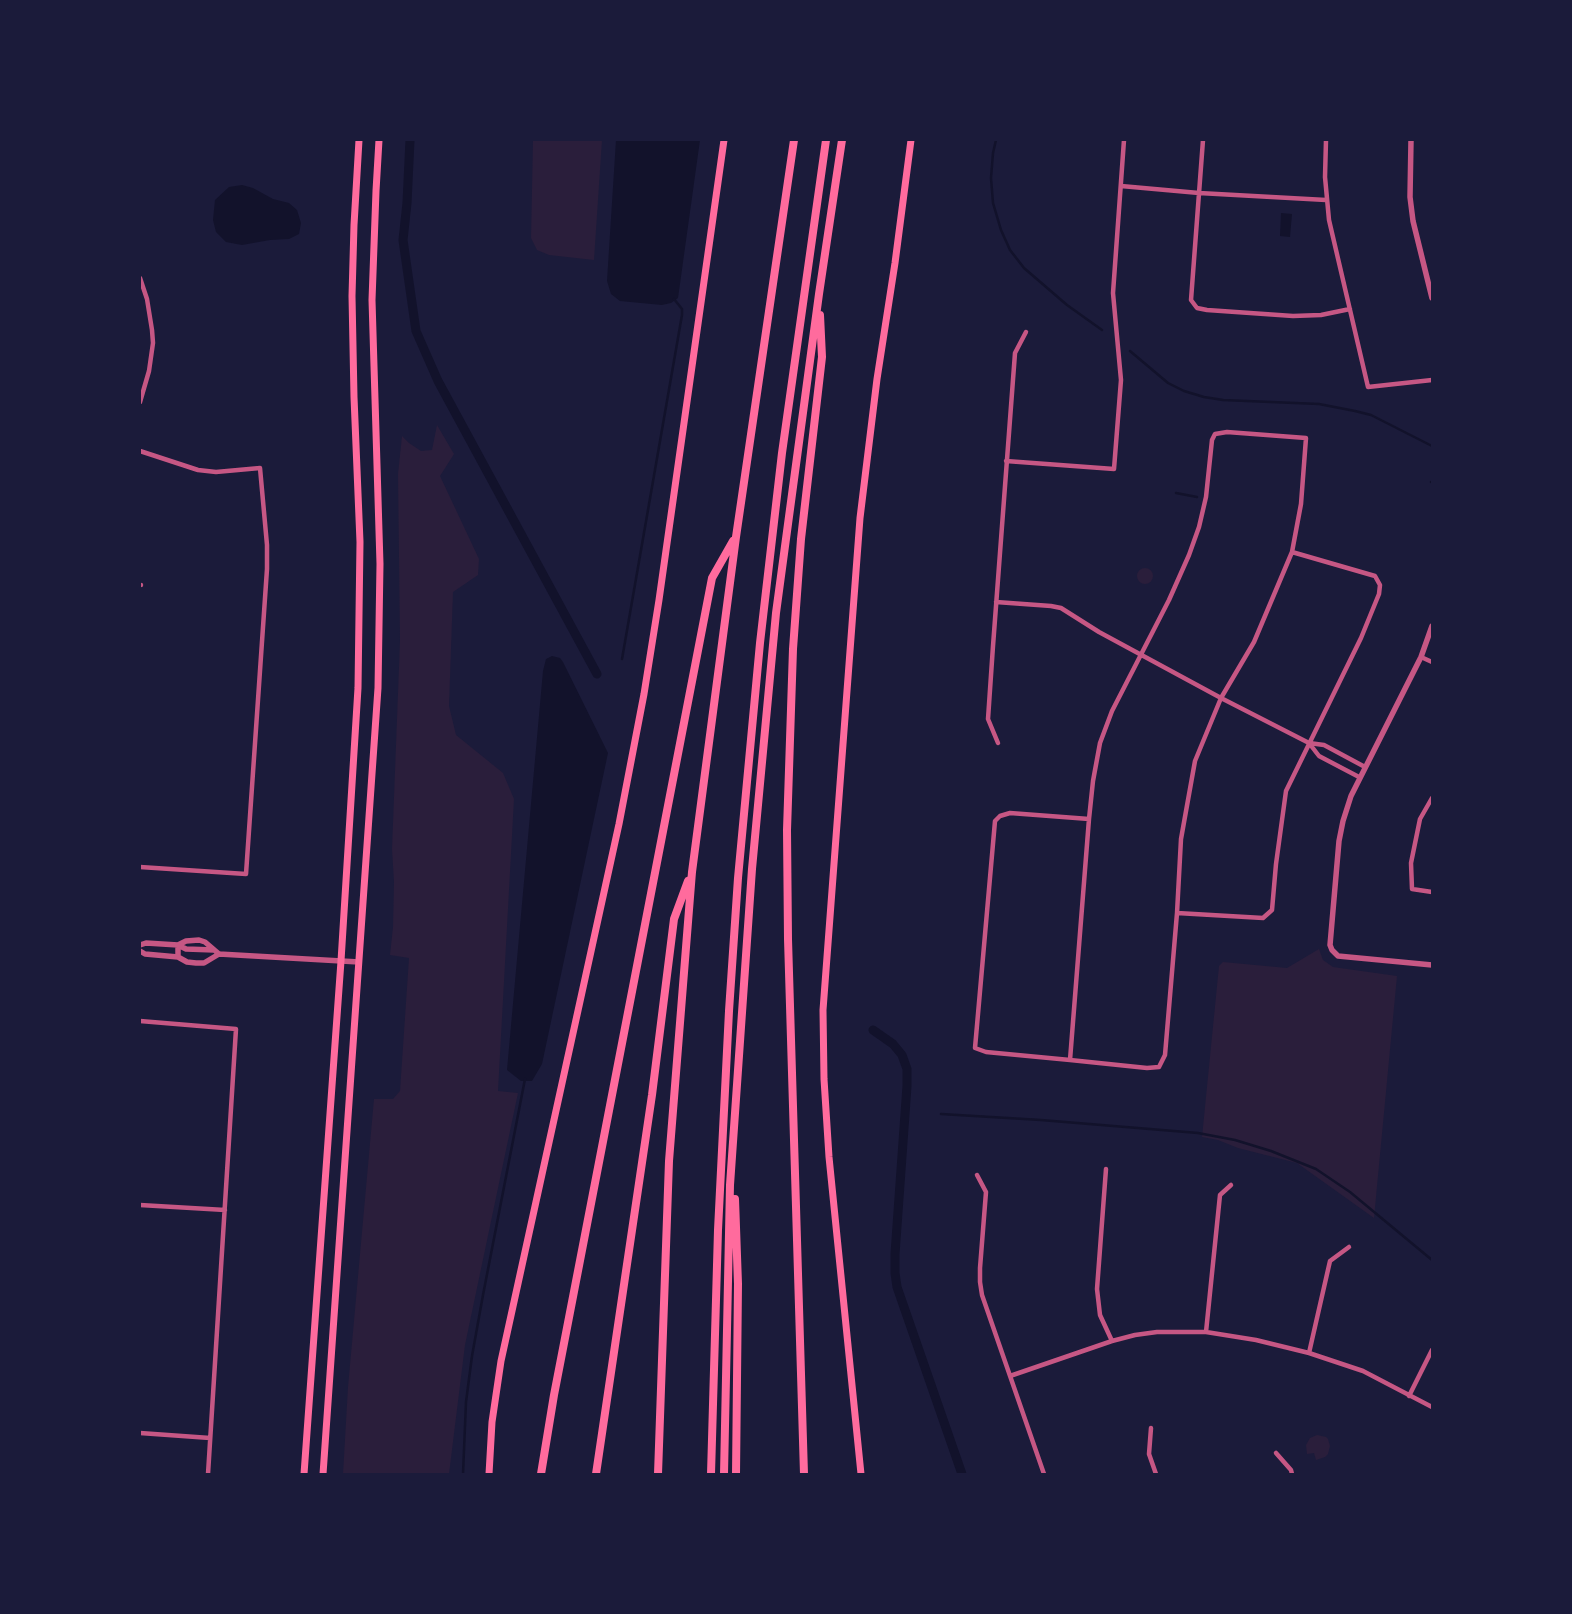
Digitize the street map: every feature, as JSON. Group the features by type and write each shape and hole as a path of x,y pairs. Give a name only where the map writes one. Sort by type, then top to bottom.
{"highway":[{"path":"658,1474 669,1161 692,872 736,537 794,140"},
{"path":"712,1474 718,1230 738,878 760,643 782,453 826,140"},
{"path":"724,1474 730,1185 752,869 776,613 842,140"},
{"path":"804,1474 788,939 787,830 792,678 801,539 822,357 819,294"},
{"path":"541,1474 552,1403 712,578 736,537"},
{"path":"596,1474 652,1095 674,919 692,872"},
{"path":"732,1149 738,1284 736,1474"}],"main road":[{"path":"304,1474 341,961 359,663 360,542 352,296 359,140"},
{"path":"323,1474 380,644 380,529 372,300 379,140"},
{"path":"489,1474 492,1422 501,1362 619,824 642,703 663,571 724,140"},
{"path":"861,1474 828,1157 824,1078 824,1010 860,518 877,379 911,140"}],"street":[{"path":"1006,461 1114,469 1121,380 1113,293 1124,140"},
{"path":"1203,140 1191,300 1197,308 1294,316 1321,315 1350,310"},
{"path":"1326,140 1325,177 1329,220 1368,387 1432,380"},
{"path":"1411,140 1410,197 1413,221 1432,298"},
{"path":"1121,186 1326,200"},
{"path":"140,278 148,299 153,344 149,371 140,402"},
{"path":"998,743 988,719 1015,353 1026,332"},
{"path":"1070,1060 1089,819 1100,743 1112,711 1177,583 1199,527 1206,497 1212,440 1215,434 1227,432 1306,438 1301,504 1292,552 1254,642 1221,698 1195,761 1181,839 1165,1055 1159,1067 1147,1068 986,1052 975,1048 995,821 1000,816 1010,813 1089,819"},
{"path":"140,451 198,470 216,472 260,468 266,537 266,569 246,874 140,867"},
{"path":"1177,913 1262,918 1272,910 1286,790 1361,638 1379,594 1380,585 1375,576 1292,552"},
{"path":"996,602 1061,608 1099,632 1221,698 1308,743 1324,745 1365,766"},
{"path":"1432,626 1429,646 1421,658 1351,796 1339,841 1330,944 1332,950 1338,956 1432,965"},
{"path":"1421,658 1432,662"},
{"path":"1308,743 1319,756 1360,777"},
{"path":"1432,798 1420,819 1412,862 1412,889 1432,892"},
{"path":"178,945 186,941 199,940 205,942 217,952"},
{"path":"140,945 146,943 178,945 186,949 217,952 359,962"},
{"path":"178,945 178,957"},
{"path":"140,952 178,957 187,962 204,963 217,952"},
{"path":"140,1021 236,1029 208,1474"},
{"path":"1106,1169 1096,1289 1100,1315 1112,1341"},
{"path":"977,1175 986,1192 980,1282 982,1295 1044,1474"},
{"path":"1206,1332 1220,1196 1231,1185"},
{"path":"140,1205 225,1210"},
{"path":"1309,1353 1330,1261 1349,1248"},
{"path":"1010,1376 1135,1335 1158,1332 1206,1332 1256,1340 1309,1353 1364,1371 1432,1407"},
{"path":"1409,1396 1432,1350"},
{"path":"1151,1428 1149,1454 1156,1474"},
{"path":"140,1433 210,1438"},
{"path":"1276,1453 1291,1470 1292,1474"}],"shaded area":[{"path":"533,140 602,140 594,260 549,255 537,250 531,238"},
{"path":"616,140 700,140 678,298 671,303 662,305 620,301 611,294 607,281"},
{"path":"242,185 253,188 273,199 289,203 297,210 301,223 299,234 289,239 242,245 226,242 216,232 213,220 215,200 229,187"},
{"path":"1281,213 1292,214 1290,237 1280,236"},
{"path":"437,425 454,454 440,476 479,559 478,575 453,592 449,706 456,735 503,773 514,799 498,1091 518,1093 465,1345 449,1474 343,1474 348,1387 374,1099 393,1099 400,1091 409,958 390,955 393,927 394,882 392,849 400,641 398,474 402,436 421,451 432,450"},
{"path":"1145,568 1151,570 1153,576 1151,582 1145,584 1139,582 1137,576 1139,570"},
{"path":"552,656 560,658 563,662 608,753 542,1064 532,1081 521,1081 507,1070 543,671 546,659"},
{"path":"1319,949 1323,960 1333,967 1397,976 1374,1218 1297,1163 1202,1137 1219,966 1223,962 1287,968"},
{"path":"1317,1435 1326,1437 1330,1446 1325,1457 1316,1460 1314,1453 1307,1454 1306,1445 1310,1438"}],"waterway":[{"path":"410,140 403,240 416,331 438,381 597,674"},
{"path":"996,140 991,178 993,203 1001,230 1010,250 1024,268 1067,305 1102,330"},
{"path":"622,659 682,315 682,309 674,299"},
{"path":"1130,351 1168,383 1184,391 1223,400 1319,404 1355,411 1371,415 1432,446"},
{"path":"1176,493 1197,497"},
{"path":"873,1030 893,1044 902,1055 907,1069 895,1254 897,1287 962,1474"},
{"path":"463,1474 466,1402 472,1356 525,1079"},
{"path":"941,1114 1198,1133 1235,1140 1271,1151 1316,1169 1350,1192 1432,1260"}]}
